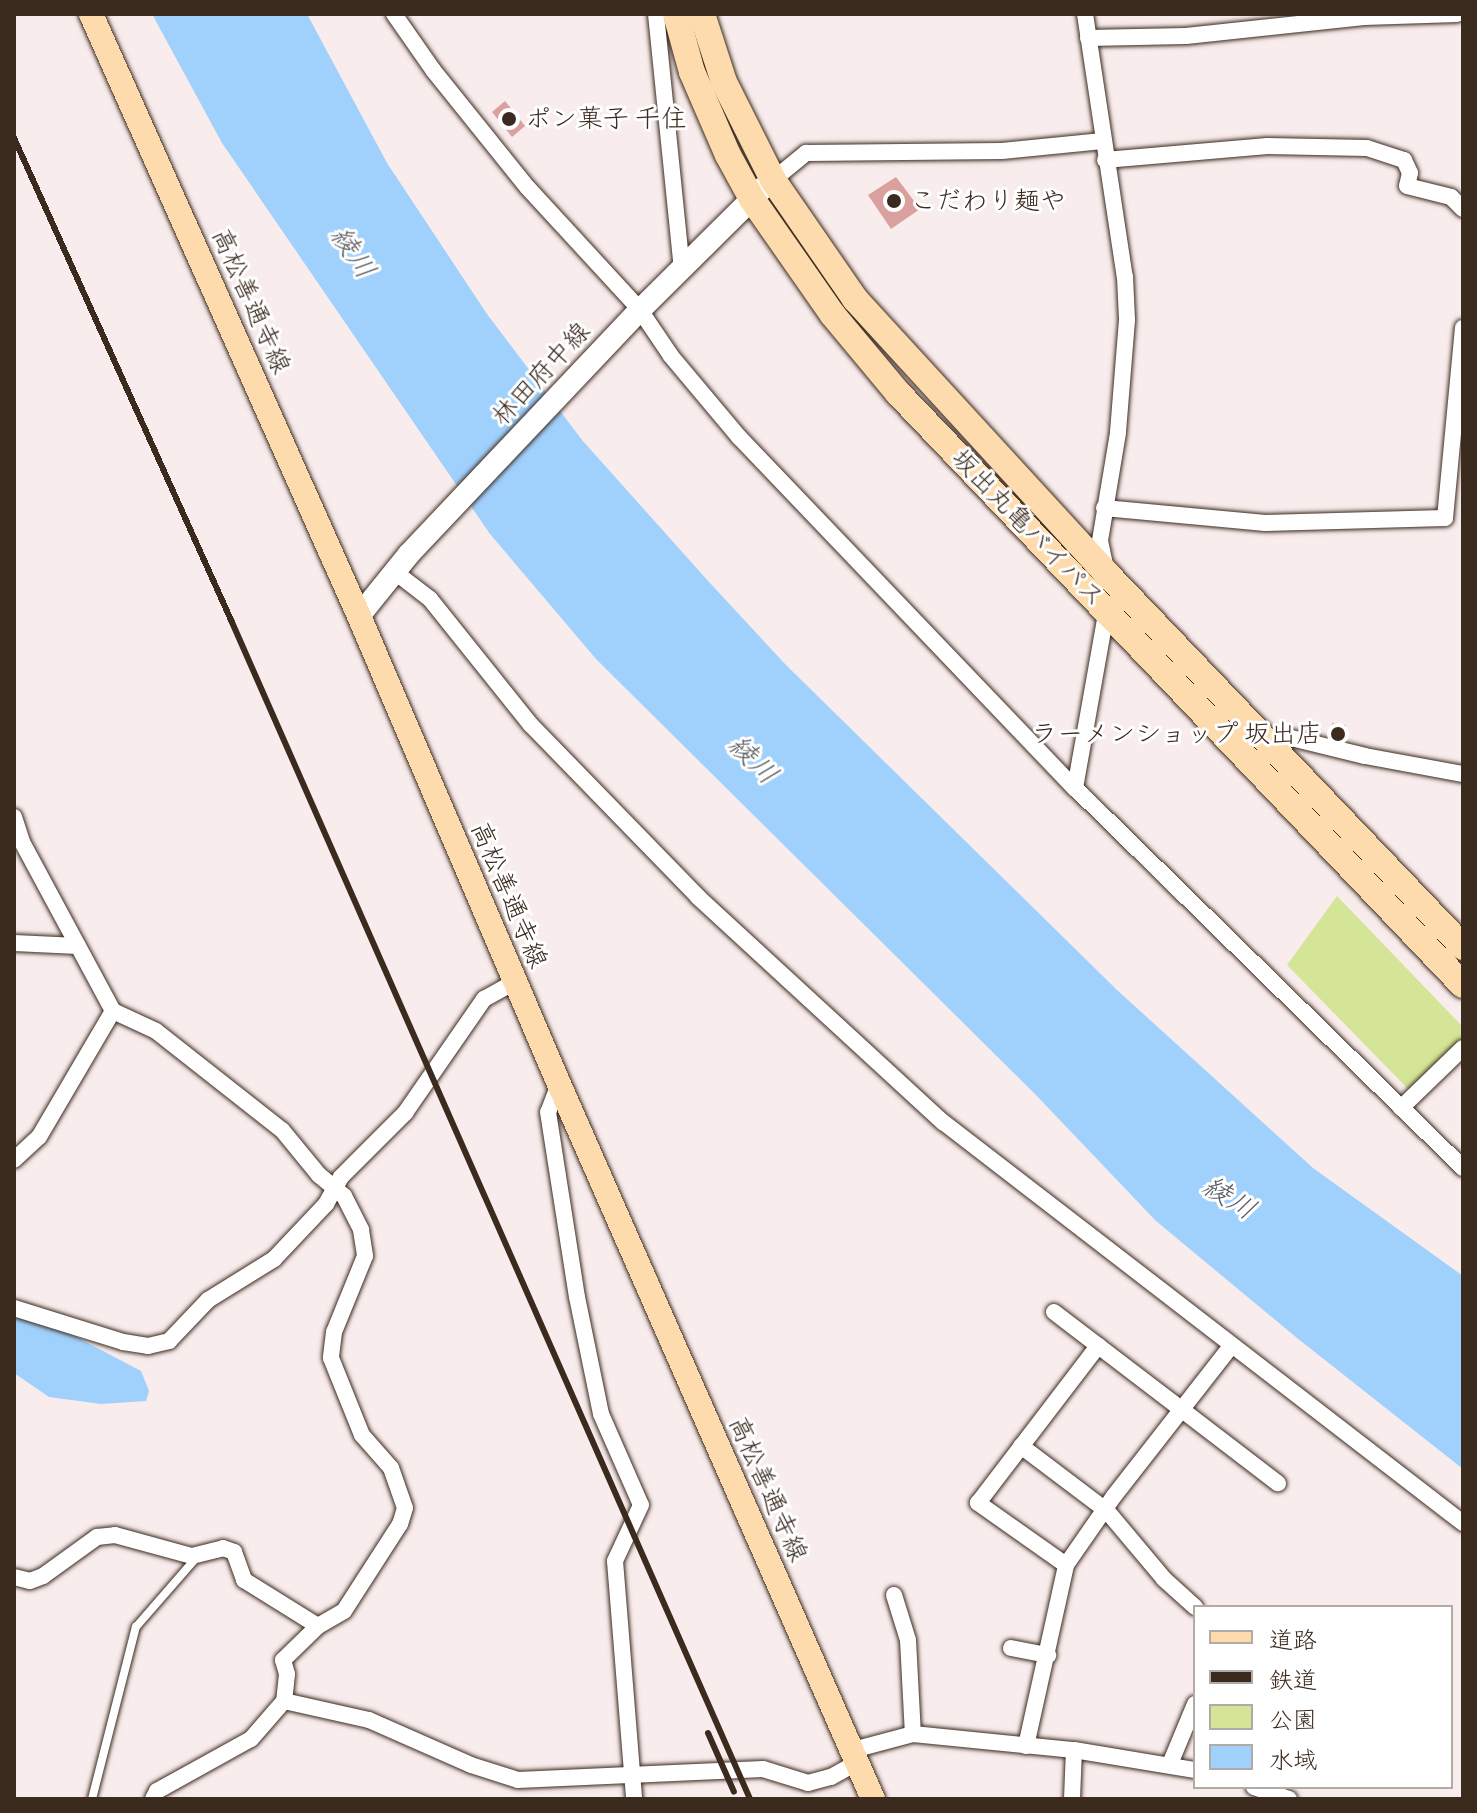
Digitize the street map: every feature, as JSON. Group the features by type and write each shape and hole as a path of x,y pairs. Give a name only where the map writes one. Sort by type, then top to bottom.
{"highway":[{"name":"坂出丸亀バイパス","path":"676,14 692,72 752,199 819,297 898,393 1463,985"},
{"name":"坂出丸亀バイパス","path":"702,14 724,82 773,180 855,299 1106,573 1463,947"}],"main road":[{"name":"高松善通寺線","path":"91,14 359,616 559,1084 873,1799"},
{"name":"林田府中線","path":"359,616 409,554 635,316 773,180"}],"street":[{"path":"394,14 433,70 528,188 739,437 1075,788 1463,1168"},
{"path":"656,14 682,269"},
{"path":"1075,788 1107,609 1106,573 1100,541 1120,421 1127,320 1121,250 1085,14"},
{"path":"1088,38 1186,36 1364,17 1457,14"},
{"path":"773,180 806,153 1002,151 1103,141"},
{"path":"1105,160 1267,146 1367,148 1404,160 1410,173 1407,186 1451,197 1463,209"},
{"path":"1104,508 1265,523 1445,518 1455,511 1463,328"},
{"path":"395,572 430,599 531,725 698,897 943,1122 1463,1523"},
{"path":"1283,736 1365,756 1463,774"},
{"path":"14,817 22,842 113,1011 156,1031 282,1130 319,1175 335,1187 361,1230 365,1256 334,1332 331,1358 362,1435 391,1468 405,1508 400,1524 344,1611 318,1626 283,1660 287,1674 284,1701 251,1739 157,1791 153,1799"},
{"path":"14,943 78,946"},
{"path":"14,1308 123,1342 148,1346 169,1341 208,1300 274,1259 326,1204 335,1187 405,1113 484,999 515,982"},
{"path":"14,1160 39,1137 113,1011"},
{"path":"1401,1108 1463,1048"},
{"path":"559,1084 548,1112 577,1297 601,1414 641,1505 615,1561 634,1799"},
{"path":"1054,1312 1278,1483"},
{"path":"1066,1565 978,1503 1098,1346"},
{"path":"1026,1746 1066,1565 1107,1511 1114,1496 1231,1346"},
{"path":"1021,1446 1107,1511 1164,1579 1193,1605"},
{"path":"14,1577 30,1581 43,1576 97,1537 115,1535 192,1556 223,1548 234,1552 244,1580 318,1626"},
{"path":"894,1595 909,1649 913,1734"},
{"path":"909,1649 927,1647"},
{"path":"1011,1648 1048,1655"},
{"path":"284,1701 369,1720 471,1765 518,1780 763,1769 808,1783 831,1777 856,1756 913,1734 1074,1750 1193,1770"},
{"path":"1170,1764 1193,1709"},
{"path":"1072,1799 1074,1750"},
{"path":"1260,1789 1289,1799"}],"lane":[{"path":"92,1799 136,1627 199,1554"}],"green space":[{"path":"1337,896 1463,1027 1463,1040 1410,1091 1287,965"}],"water":[{"name":"綾川","path":"152,14 307,14 387,163 487,314 582,440 709,582 786,665 1117,990 1313,1168 1463,1276 1463,1469 1297,1338 1156,1221 1035,1094 596,659 490,534 222,143"},
{"path":"14,1316 65,1331 141,1371 149,1391 146,1401 101,1404 49,1397 14,1373"}],"building":[{"name":"ポン菓子 千住","path":"505,101 525,126 512,137 492,112"},
{"path":"896,177 920,209 891,229 868,195"},
{"name":"ラーメンショップ 坂出店","path":"1332,723 1346,725 1343,746 1329,744"}],"railway":[{"path":"14,138 231,620 750,1799"},
{"path":"708,1733 734,1792"}],"place":[{"name":"ポン菓子 千住","path":"509,119"},
{"name":"こだわり麺や","path":"894,201"},
{"name":"ラーメンショップ 坂出店","path":"1338,734"}]}
